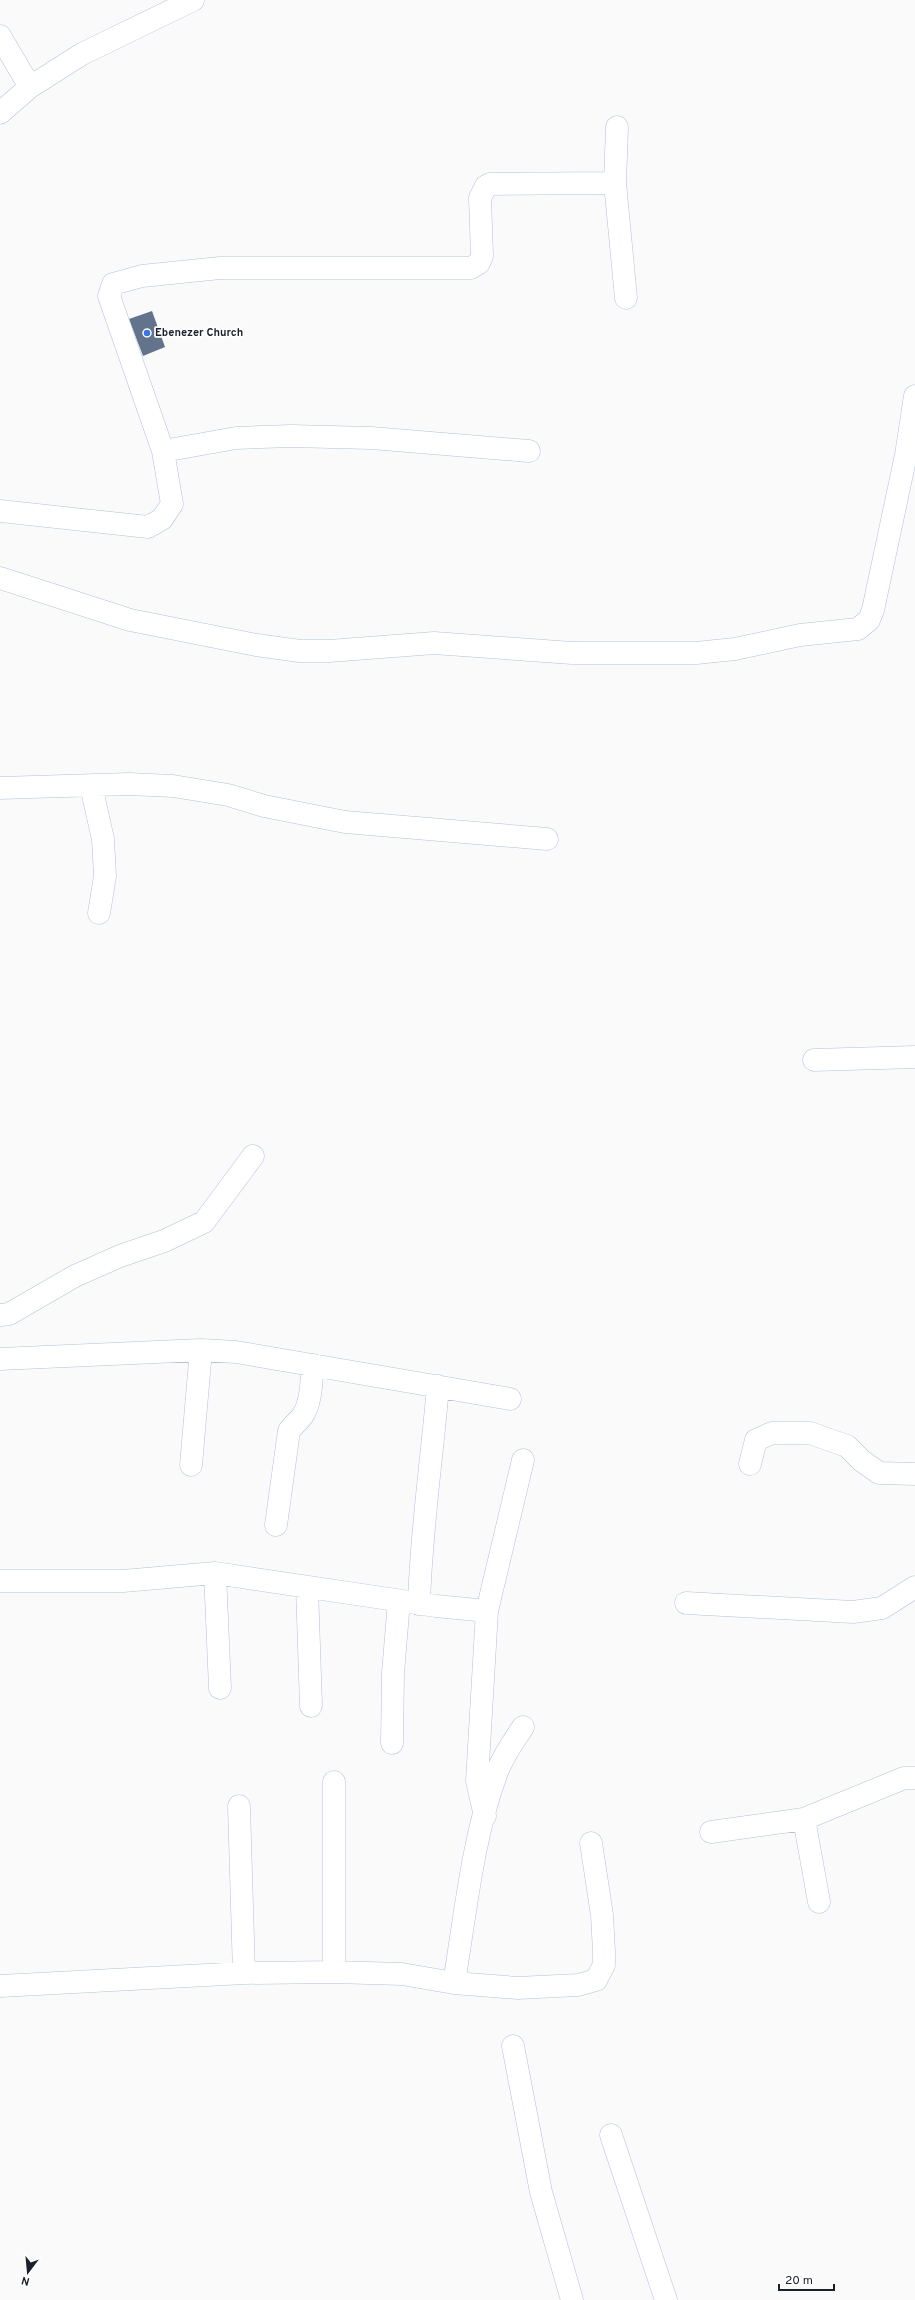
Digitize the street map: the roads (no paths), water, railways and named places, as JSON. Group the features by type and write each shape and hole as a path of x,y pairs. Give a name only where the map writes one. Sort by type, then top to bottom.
{"street":[{"path":"0,113 30,87 82,54 193,0"},
{"path":"0,36 30,87"},
{"path":"617,127 615,183 626,298"},
{"path":"0,511 148,527 162,519 172,504 163,451 109,296 113,284 142,276 220,268 472,268 479,262 482,256 480,198 486,186 490,184 615,183"},
{"path":"0,578 130,620 256,646 300,651 329,651 434,643 572,653 696,653 735,649 800,635 858,628 869,620 910,455 915,396"},
{"path":"163,451 236,438 291,436 371,438 529,452"},
{"path":"0,788 129,784 179,786 228,795 264,806 345,822 547,839"},
{"path":"91,786 103,839 105,876 99,913"},
{"path":"814,1060 915,1057"},
{"path":"0,1315 9,1314 76,1276 120,1256 164,1241 204,1222 253,1156"},
{"path":"0,1359 201,1350 236,1352 510,1399"},
{"path":"191,1465 201,1350"},
{"path":"276,1525 289,1431 295,1422 303,1415 309,1401 313,1365"},
{"path":"392,1743 393,1673 420,1558 431,1476 438,1386"},
{"path":"750,1464 756,1440 772,1433 810,1433 847,1446 878,1474 915,1474"},
{"path":"485,1816 476,1781 487,1611 523,1460"},
{"path":"0,1581 123,1581 214,1574 409,1602 487,1611"},
{"path":"214,1574 220,1688"},
{"path":"307,1587 311,1706"},
{"path":"686,1603 853,1612 882,1608 915,1587"},
{"path":"454,1984 472,1869 485,1816 497,1772 523,1727"},
{"path":"711,1832 804,1819 904,1778 915,1778"},
{"path":"334,1782 334,1972"},
{"path":"239,1806 244,1973"},
{"path":"804,1819 819,1902"},
{"path":"0,1986 244,1973 334,1972 402,1974 454,1984 518,1988 578,1985 596,1980 604,1965 602,1915 592,1843"},
{"path":"513,2046 541,2192 572,2300"},
{"path":"611,2135 666,2300"}],"place":[{"name":"Ebenezer Church","path":"147,333"}]}
